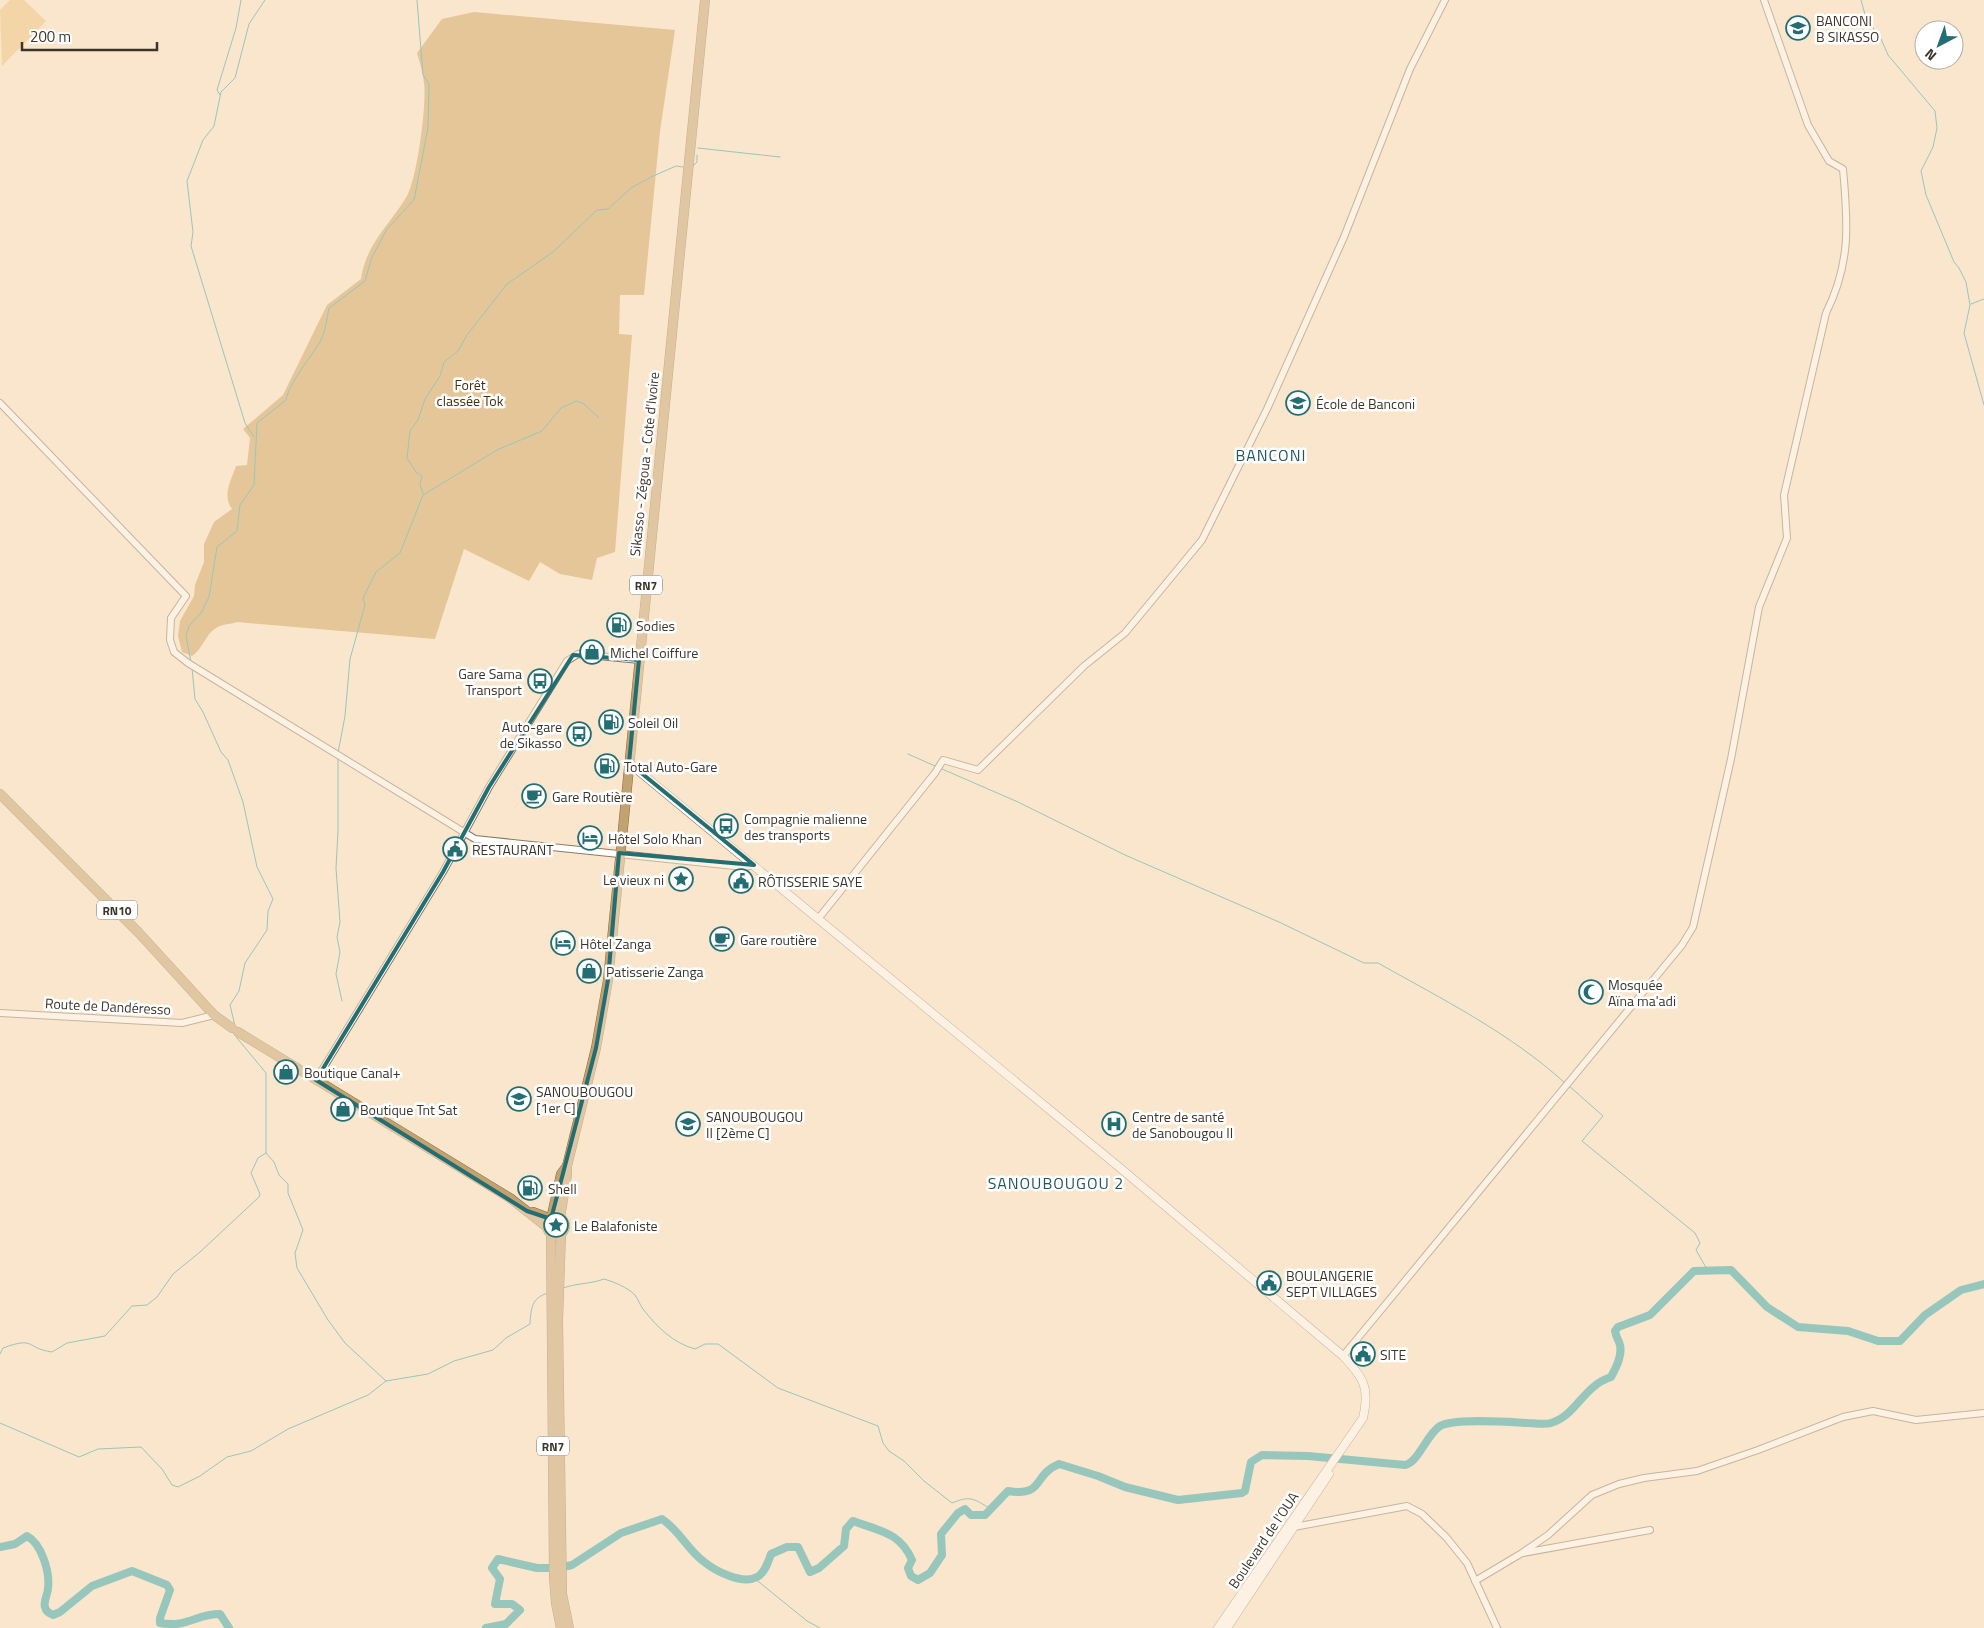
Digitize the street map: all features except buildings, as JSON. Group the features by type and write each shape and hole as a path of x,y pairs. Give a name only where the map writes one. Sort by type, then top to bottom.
{"highway":[{"name":"Sikasso - Zégoua - Cote d'Ivoire","path":"552,1224 568,1175 567,1166 596,1048 604,1007 705,0"},
{"name":"RN10","path":"0,794 139,933 214,1015 235,1030 510,1198 527,1211 552,1224"},
{"path":"552,1224 561,1234"},
{"name":"RN7","path":"554,1284 561,1234 565,1224 552,1224 558,1561 556,1603 562,1628"},
{"name":"RN7","path":"558,1576 569,1628"}],"main road":[{"name":"Boulevard de l'OUA","path":"628,763 1343,1356 1357,1370 1366,1386 1367,1401 1363,1418 1341,1453 1218,1628"},
{"path":"1226,1628 1291,1525"}],"street":[{"path":"818,919 935,773 943,760 978,770 1084,666 1125,632 1202,540 1267,409 1344,238 1373,169 1410,69 1445,0"},
{"path":"1343,1356 1595,1053 1682,946 1693,927 1731,758 1758,607 1787,538 1784,495 1826,313 1837,291 1842,272 1848,227 1843,169 1828,161 1808,125 1764,0"},
{"path":"0,403 186,596 171,618 170,640 174,652 191,665 475,839 744,867 754,866"},
{"path":"316,1080 465,833 489,787 567,661 578,654 639,660"},
{"name":"Route de Dandéresso","path":"0,1013 182,1023 214,1015"},
{"path":"1475,1580 1522,1553 1548,1534 1592,1495 1619,1484 1644,1478 1697,1471 1843,1417 1873,1411 1916,1420 1984,1413"},
{"path":"1291,1525 1407,1506 1422,1514 1446,1536 1467,1563 1497,1628"},
{"path":"1522,1553 1650,1530"}],"highlighted area":[{"path":"573,655 639,660 629,763 754,865 619,853 608,980 596,1048 551,1219 527,1211 316,1080 443,872 489,787"}],"shaded area":[{"path":"10,0 24,0 46,21 2,66 0,10"}],"green space":[{"name":"Forêt classée Tok","path":"474,12 675,30 660,131 644,295 620,295 619,334 632,335 615,552 597,558 592,580 560,574 540,562 529,581 464,549 435,639 237,622 215,628 192,656 182,652 178,636 180,621 194,596 195,585 204,562 204,544 214,522 232,509 229,504 228,493 236,466 247,465 250,438 243,429 283,395 327,305 361,279 373,245 407,196 418,158 425,93 424,79 417,53 442,19"}],"waterway":[{"path":"220,95 217,90 236,28 241,0"},
{"path":"254,437 245,423 191,246 193,232 187,181 203,140 214,126 221,92 235,78 249,24 265,0"},
{"path":"191,662 186,636 189,626 201,613 209,597 217,547 237,531 240,505 254,485 257,423 286,400 296,378 322,338 329,308 365,281 372,257 387,229 414,200 428,128 429,84 423,75 417,0"},
{"path":"1861,0 1866,18 1881,39 1888,55 1935,111 1937,128 1933,147 1921,171 1926,195 1954,262 1966,282 1970,305 1964,333 1984,405"},
{"path":"698,148 780,157"},
{"path":"692,167 697,162 697,155"},
{"path":"423,493 420,485 422,476 416,472 407,458 410,431 418,420 425,399 440,376 444,362 458,351 467,335 507,284 553,252 597,210 608,209 631,188 651,177 676,166 683,167"},
{"path":"1971,304 1984,299"},
{"path":"338,753 345,716 350,659 365,605 363,598 376,572 400,553 423,495 497,450 542,431 561,408 576,401 584,404 599,418"},
{"path":"192,668 195,699 221,752 228,760 243,802 257,867 273,899 268,911 267,930 245,963 239,991 230,1005 235,1026"},
{"path":"908,754 935,766"},
{"path":"338,757 336,868 340,922 337,937 340,952 336,974 342,1001"},
{"path":"942,769 1018,802 1125,855 1279,922 1364,963 1378,963 1499,1033 1522,1048 1565,1083"},
{"path":"236,1035 266,1073 266,1153 274,1162 279,1175 288,1184 288,1193 303,1230 295,1253 297,1268 328,1320 345,1343 386,1381"},
{"path":"1568,1085 1603,1116 1582,1141 1695,1233 1700,1243 1696,1250 1708,1271"},
{"path":"0,1354 3,1348 21,1343 30,1344 52,1352 67,1343 105,1336 132,1306 147,1305 157,1297 173,1274 200,1252 259,1197 260,1194 251,1173 258,1158 266,1153"},
{"path":"486,1628 506,1624 520,1610 512,1604 495,1604 500,1579 492,1568 498,1559 537,1568 559,1568 572,1565 621,1533 662,1519 708,1565 721,1573 744,1579 751,1579 760,1575 766,1567 771,1554 787,1547 798,1547 810,1572 819,1568 844,1546 846,1529 853,1521 880,1530 895,1538 907,1551 912,1560 908,1568 911,1576 918,1580 930,1573 942,1555 941,1534 958,1513 965,1509 971,1515 985,1515 1008,1491 1028,1491 1045,1474 1059,1464 1098,1476 1125,1487 1178,1500 1242,1493 1245,1491 1251,1462 1262,1455 1308,1456 1405,1465 1414,1459 1440,1426 1457,1422 1482,1421 1551,1423 1567,1414 1593,1387 1611,1377 1621,1351 1615,1331 1618,1327 1650,1315 1694,1271 1731,1270 1767,1307 1798,1327 1848,1331 1878,1341 1900,1341 1925,1315 1961,1290 1984,1284"},
{"path":"563,1288 604,1279 624,1287 635,1295 643,1309 654,1322 680,1343 695,1349 705,1344 718,1344 778,1388 878,1426 883,1443 889,1451 904,1461 924,1481 952,1503 964,1499 972,1499 991,1509"},
{"path":"0,1423 79,1457 98,1449 141,1447 162,1469 172,1485 178,1487 200,1476 227,1457 251,1451 288,1429 368,1395 386,1381 428,1374 454,1361 493,1350 506,1338 530,1324 535,1301 548,1293"},
{"path":"0,1547 15,1544 27,1536 37,1545 44,1559 48,1575 45,1607 53,1615 60,1612 92,1586 132,1571 167,1585 170,1590 160,1623 178,1624 204,1616 220,1614 229,1628"},
{"path":"754,1578 807,1621 820,1628"}],"place":[{"name":"BANCONI B SIKASSO","path":"1798,28"},
{"name":"École de Banconi","path":"1298,403"},
{"name":"Sodies","path":"619,625"},
{"name":"Michel Coiffure","path":"592,652"},
{"name":"Gare Sama Transport","path":"540,681"},
{"name":"Soleil Oil","path":"611,722"},
{"name":"Auto-gare de Sikasso","path":"579,734"},
{"name":"Total Auto-Gare","path":"607,766"},
{"name":"Gare Routière","path":"534,796"},
{"name":"Compagnie malienne des transports","path":"726,826"},
{"name":"Hôtel Solo Khan","path":"590,838"},
{"name":"RESTAURANT","path":"455,849"},
{"name":"Le vieux ni","path":"681,879"},
{"name":"RÔTISSERIE SAYE","path":"741,881"},
{"name":"Gare routière","path":"722,939"},
{"name":"Hôtel Zanga","path":"563,943"},
{"name":"Patisserie Zanga","path":"589,971"},
{"name":"Mosquée Aïna ma'adi","path":"1591,992"},
{"name":"Boutique Canal+","path":"286,1072"},
{"name":"SANOUBOUGOU [1er C]","path":"519,1099"},
{"name":"Boutique Tnt Sat","path":"343,1109"},
{"name":"SANOUBOUGOU II [2ème C]","path":"688,1124"},
{"name":"Centre de santé de Sanobougou II","path":"1114,1124"},
{"name":"Shell","path":"530,1188"},
{"name":"Le Balafoniste","path":"556,1225"},
{"name":"BOULANGERIE SEPT VILLAGES","path":"1269,1283"},
{"name":"SITE","path":"1363,1354"}],"district":[{"name":"BANCONI","path":"1271,455"},
{"name":"SANOUBOUGOU 2","path":"1056,1183"}]}
